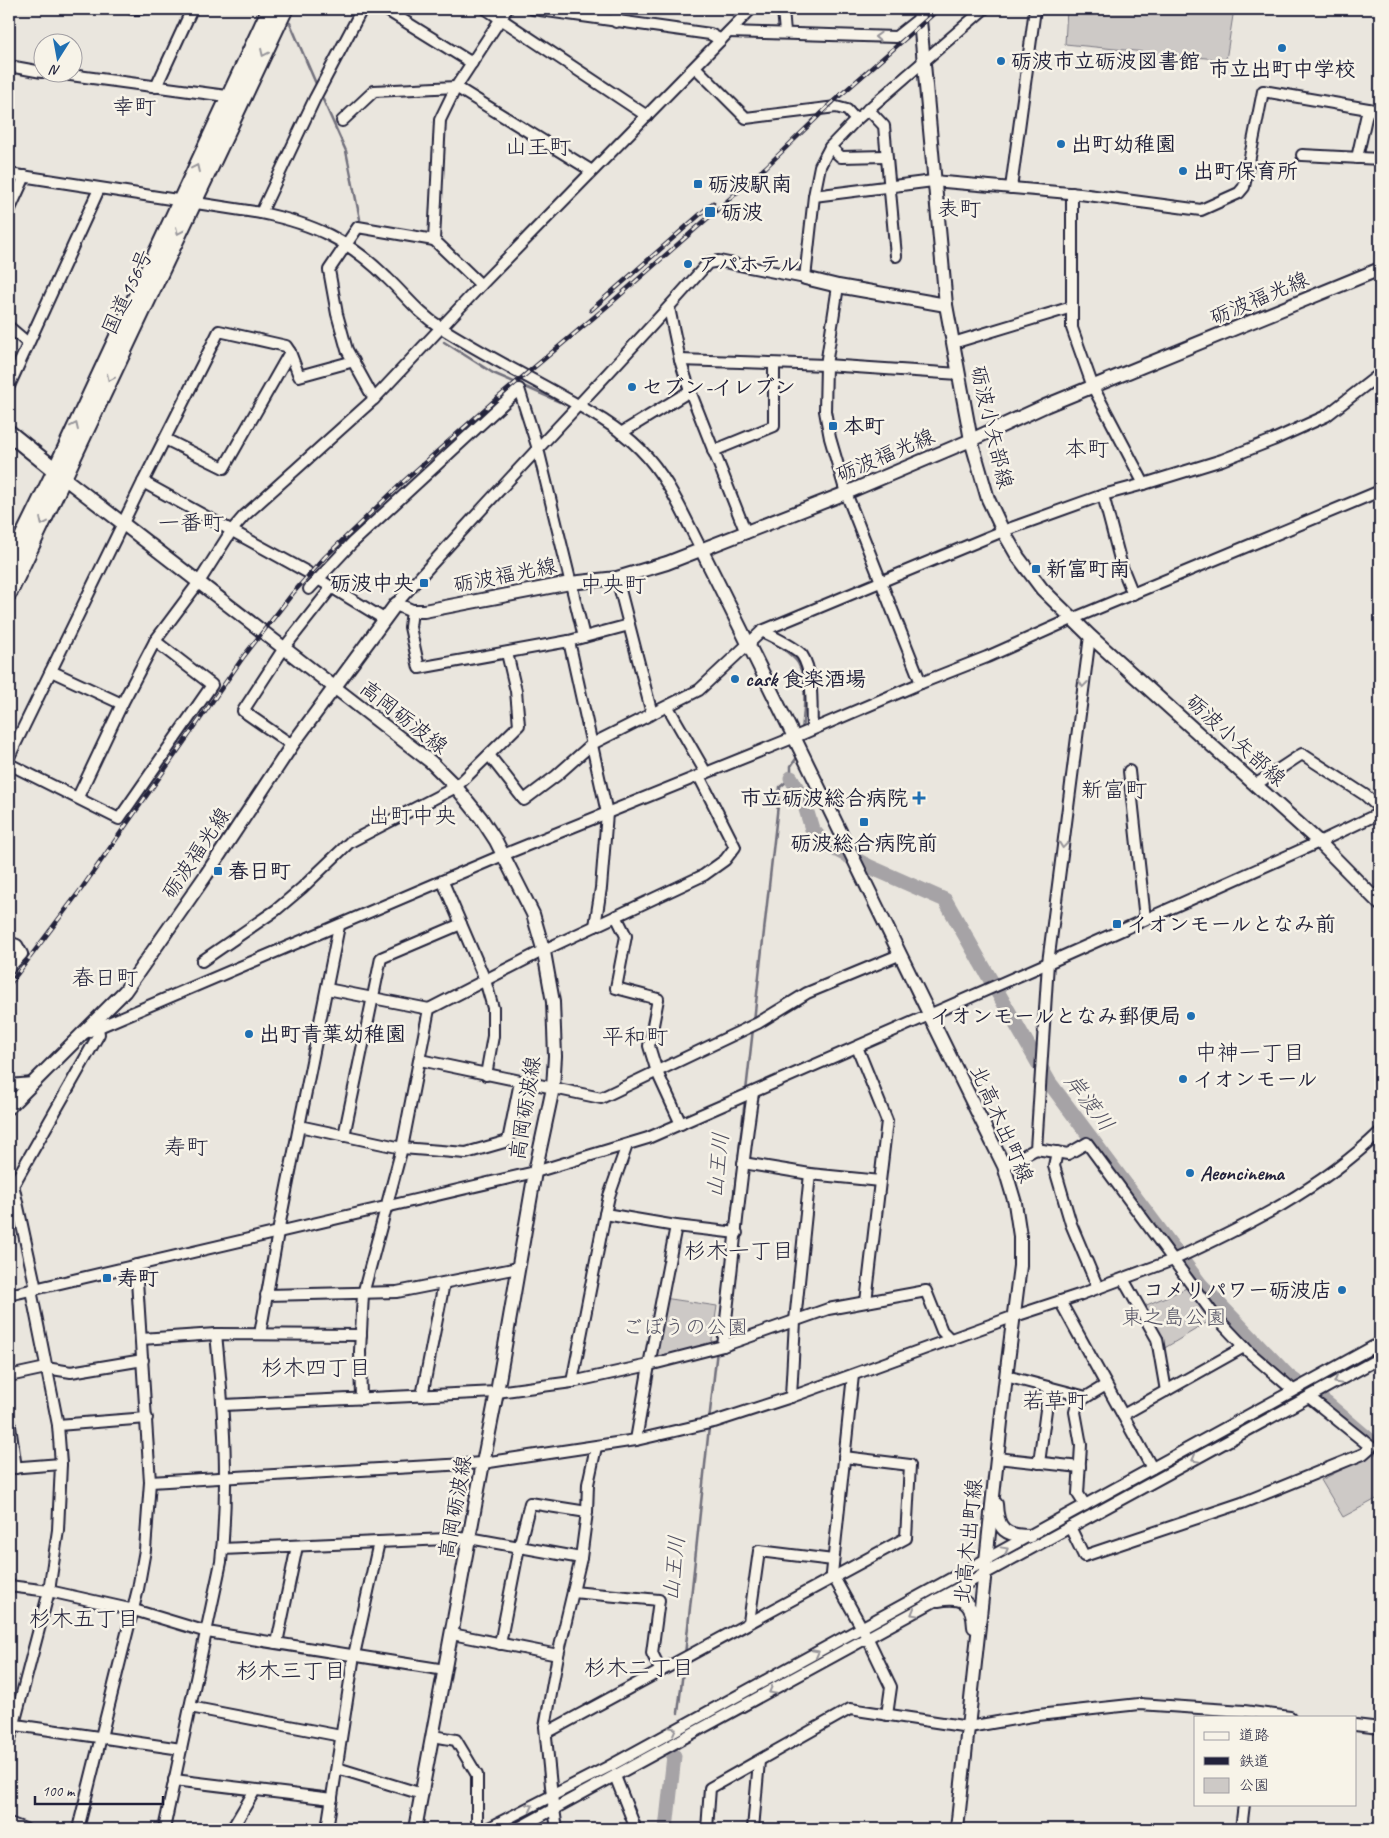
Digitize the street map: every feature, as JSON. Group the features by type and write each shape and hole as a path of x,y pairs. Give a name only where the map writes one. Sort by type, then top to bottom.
{"highway":[{"name":"国道156号","path":"9,593 59,474 235,97 270,9"},
{"name":"国道156号","path":"235,97 285,9"},
{"path":"9,433 59,474"},
{"name":"国道156号","path":"9,565 59,474"}],"main road":[{"name":"砺波小矢部線","path":"919,13 933,181 946,304 971,440 988,500 1004,531 1018,557 1042,590 1090,636 1319,842 1380,904"},
{"name":"砺波福光線","path":"9,1107 125,991 206,875 292,745 396,604 412,611 424,611 570,583 617,578 667,563 746,534 846,493 971,440 1045,406 1093,388 1380,269"},
{"path":"805,278 838,286 946,304"},
{"name":"高岡砺波線","path":"59,474 431,762 456,787 481,818 496,841 533,914 544,950 553,1002 555,1056 553,1088 518,1268 497,1392 482,1463 416,1829"},
{"name":"北高木出町線","path":"701,549 795,737 899,955 1004,1166 1016,1202 1020,1236 1020,1266 1012,1317 957,1829"},
{"path":"995,1474 996,1514 1001,1526 1009,1534 1030,1536"},
{"path":"938,1600 961,1599 970,1606 973,1619 975,1660"}],"street":[{"path":"132,9 141,9"},
{"path":"156,87 192,9"},
{"path":"262,213 315,98 362,9"},
{"path":"385,9 472,63"},
{"path":"486,9 646,116"},
{"path":"434,240 440,120 456,87 508,9"},
{"path":"533,9 710,34 721,40"},
{"path":"616,22 617,9"},
{"path":"78,797 122,704 155,641 199,582 232,530 244,516 374,398 481,285 751,9"},
{"path":"783,9 785,34"},
{"path":"396,604 669,308 708,263 719,261 805,278 814,196 820,166 830,147 868,109 984,9"},
{"path":"1011,188 1035,9"},
{"path":"729,32 896,37 919,13"},
{"path":"9,66 32,70"},
{"path":"695,67 746,118 836,107 846,110 856,120"},
{"path":"82,77 235,97"},
{"path":"342,122 374,91 456,87 592,171"},
{"path":"814,196 933,181 1072,193 1201,210 1239,193 1244,187 1263,90 1368,109 1380,109"},
{"path":"868,109 884,126 888,187 896,256"},
{"path":"1357,158 1368,109"},
{"path":"830,147 841,157 886,156"},
{"path":"1302,155 1380,160"},
{"path":"9,174 262,213 309,226 346,243 372,263 425,317 496,361 579,404 639,448 656,466 675,497 701,549"},
{"path":"9,211 25,176"},
{"path":"9,386 99,189"},
{"path":"1072,193 1072,328 1093,388 1144,484"},
{"path":"374,398 347,350 337,314 329,270 358,226 434,240 481,285"},
{"path":"838,286 826,365 826,418 830,438 846,493 921,683"},
{"path":"953,343 1072,307"},
{"path":"669,308 680,360 690,391 746,534"},
{"path":"9,327 28,343"},
{"path":"9,757 122,523 218,331 286,346 299,376 354,361"},
{"path":"165,439 224,468 290,352"},
{"path":"680,360 826,365 959,374"},
{"path":"713,450 774,426 774,364"},
{"path":"488,755 524,800 556,776 592,744 699,690 762,631 1004,531 1103,494 1144,484 1222,460 1326,416 1380,374"},
{"path":"309,589 352,543 519,389 538,449 584,637"},
{"path":"620,433 690,391"},
{"path":"143,482 307,572"},
{"path":"82,1035 503,855 795,737 1380,491"},
{"path":"1103,494 1122,567 1133,594"},
{"path":"617,578 652,714"},
{"path":"318,579 384,619"},
{"path":"292,745 243,711 284,648 332,587"},
{"path":"412,611 410,627 419,668 570,641 629,625"},
{"path":"762,631 802,654 810,681 812,729"},
{"path":"1036,1149 1048,963 1090,636"},
{"path":"9,764 119,819 212,685 155,641"},
{"path":"570,641 606,813 601,888 595,926"},
{"path":"202,961 276,910 350,842 456,787 519,725 516,691 507,652"},
{"path":"50,671 122,704"},
{"path":"327,989 429,1009 544,950 704,875 725,860 735,847 668,707"},
{"path":"1256,785 1302,754 1365,795 1380,809"},
{"path":"1129,771 1145,919"},
{"path":"9,1295 536,1172 627,1145 753,1093 1048,963 1380,813"},
{"path":"443,882 485,980 492,1008 492,1036 486,1075"},
{"path":"616,916 626,936 616,988 658,999 648,1046 656,1072 681,1124"},
{"path":"344,1136 381,958 461,924"},
{"path":"260,1334 278,1232 339,926"},
{"path":"9,942 17,945 22,954 9,968"},
{"path":"420,1060 602,1098 758,1023 807,993 899,955"},
{"path":"361,1399 363,1294 402,1148 429,1009"},
{"path":"9,1743 11,1724 49,1592 58,1530 61,1464 58,1425 46,1368 34,1289 11,1186 99,1034 98,1028"},
{"path":"857,1047 887,1121 866,1302"},
{"path":"9,1085 33,1082"},
{"path":"299,1126 402,1148 466,1153 508,1142 520,1082"},
{"path":"723,1346 743,1163 753,1093"},
{"path":"150,1482 482,1463 636,1440 714,1422 853,1376 1173,1260 1233,1232 1313,1185 1380,1132"},
{"path":"1004,1166 1036,1149 1068,1154 1087,1143 1214,1315 1244,1347 1293,1390"},
{"path":"572,1382 609,1196 627,1145"},
{"path":"1057,1152 1054,1166 1071,1224 1098,1288"},
{"path":"743,1163 810,1174 880,1181"},
{"path":"791,1397 795,1321 810,1174"},
{"path":"605,1214 676,1226 736,1233"},
{"path":"636,1440 676,1226"},
{"path":"78,1829 134,1610 145,1550 150,1482 136,1265"},
{"path":"266,1296 397,1292 518,1268"},
{"path":"1123,1279 1157,1339 1166,1391"},
{"path":"422,1396 444,1282"},
{"path":"223,1406 497,1392 572,1382 723,1346 828,1309 926,1291 942,1331 951,1340"},
{"path":"1060,1301 1152,1468"},
{"path":"141,1339 216,1334 361,1335"},
{"path":"164,1829 207,1632 222,1549 226,1478 223,1406 216,1334"},
{"path":"486,1829 552,1796 862,1628 1380,1343"},
{"path":"1122,1415 1244,1347"},
{"path":"517,1829 1380,1358"},
{"path":"9,1376 46,1368 71,1372 143,1360"},
{"path":"853,1376 832,1574 868,1639 891,1687 887,1715"},
{"path":"1006,1376 1086,1397"},
{"path":"1085,1505 1078,1494 1081,1445 1075,1412 1078,1402 1106,1385"},
{"path":"1039,1463 1049,1387"},
{"path":"1070,1527 1084,1556 1242,1503 1363,1454 1371,1448 1309,1397"},
{"path":"58,1425 147,1418"},
{"path":"9,1419 12,1468 61,1464"},
{"path":"557,1829 545,1728 558,1655 581,1558 587,1512 588,1484 596,1447"},
{"path":"546,1733 906,1538 910,1465 844,1457"},
{"path":"997,1458 1080,1467"},
{"path":"500,1644 519,1547 530,1503 587,1512"},
{"path":"222,1549 469,1538 581,1558"},
{"path":"327,1829 354,1655 379,1542"},
{"path":"277,1643 297,1546"},
{"path":"750,1622 759,1551 834,1560"},
{"path":"9,1586 49,1592 134,1610 207,1632 445,1670"},
{"path":"573,1592 659,1600 652,1653 661,1671"},
{"path":"452,1634 558,1655"},
{"path":"707,1829 710,1788 850,1709 969,1727 1038,1715 1139,1704 1275,1716"},
{"path":"190,1708 342,1736"},
{"path":"11,1724 101,1739 181,1749"},
{"path":"1356,1725 1380,1728"},
{"path":"432,1736 456,1740 477,1775 477,1829"},
{"path":"753,1829 759,1761"},
{"path":"337,1768 422,1794"},
{"path":"615,1776 634,1824 633,1829"},
{"path":"174,1780 332,1799"},
{"path":"232,1829 255,1790"},
{"path":"1241,1829 1244,1806"},
{"path":"9,1823 25,1829"}],"green space":[{"path":"1067,9 1234,9 1226,60 1065,44"},
{"name":"東之島公園","path":"1189,1287 1213,1319 1163,1349 1142,1307"},
{"name":"ごぼうの公園","path":"664,1298 717,1306 711,1346 652,1361"},
{"path":"1377,1452 1380,1457 1380,1497 1343,1517 1321,1480"}],"waterway":[{"path":"290,23 317,86"},
{"path":"320,93 346,151 360,219"},
{"path":"444,342 493,373 560,402"},
{"name":"山王川","path":"774,642 793,657 801,671 804,687 802,731"},
{"name":"山王川","path":"754,1021 780,787 791,778 791,766 798,756"},
{"name":"岸渡川","path":"791,778 803,799 812,829 825,844 868,866 945,900 1049,1082 1200,1284 1288,1376 1326,1403 1380,1449"},
{"name":"山王川","path":"746,1091 753,1029"},
{"name":"山王川","path":"730,1230 745,1099"},
{"name":"山王川","path":"718,1344 730,1235"},
{"name":"山王川","path":"709,1421 717,1350"},
{"name":"山王川","path":"685,1655 709,1427"},
{"name":"山王川","path":"678,1713 684,1663"},
{"name":"山王川","path":"666,1829 674,1756"}],"railway":[{"path":"828,106 939,9"},
{"path":"9,985 82,888 244,656 293,593 325,557 403,482 494,401 611,303 766,167 833,102"},
{"path":"591,310 713,203"}],"place":[{"name":"市立出町中学校","path":"1282,48"},
{"name":"砺波市立砺波図書館","path":"1001,61"},
{"name":"出町幼稚園","path":"1061,144"},
{"name":"出町保育所","path":"1183,171"},
{"name":"砺波駅南","path":"698,184"},
{"name":"砺波","path":"710,212"},
{"name":"アパホテル","path":"688,264"},
{"name":"セブン-イレブン","path":"632,387"},
{"name":"本町","path":"833,426"},
{"name":"新富町南","path":"1036,569"},
{"name":"砺波中央","path":"424,583"},
{"name":"cask 食楽酒場","path":"735,679"},
{"name":"市立砺波総合病院","path":"919,798"},
{"name":"砺波総合病院前","path":"864,822"},
{"name":"春日町","path":"218,871"},
{"name":"イオンモールとなみ前","path":"1117,924"},
{"name":"イオンモールとなみ郵便局","path":"1191,1016"},
{"name":"出町青葉幼稚園","path":"249,1034"},
{"name":"イオンモール","path":"1183,1079"},
{"name":"Aeoncinema","path":"1190,1173"},
{"name":"寿町","path":"107,1278"},
{"name":"コメリパワー砺波店","path":"1342,1290"}],"district":[{"name":"幸町","path":"134,106"},
{"name":"山王町","path":"538,146"},
{"name":"表町","path":"959,208"},
{"name":"本町","path":"1087,448"},
{"name":"一番町","path":"191,522"},
{"name":"中央町","path":"613,584"},
{"name":"新富町","path":"1114,789"},
{"name":"出町中央","path":"412,815"},
{"name":"春日町","path":"105,977"},
{"name":"平和町","path":"635,1036"},
{"name":"中神一丁目","path":"1250,1052"},
{"name":"寿町","path":"186,1146"},
{"name":"杉木一丁目","path":"739,1250"},
{"name":"杉木四丁目","path":"316,1367"},
{"name":"若草町","path":"1055,1400"},
{"name":"杉木五丁目","path":"84,1618"},
{"name":"杉木二丁目","path":"639,1667"},
{"name":"杉木三丁目","path":"291,1670"}]}
